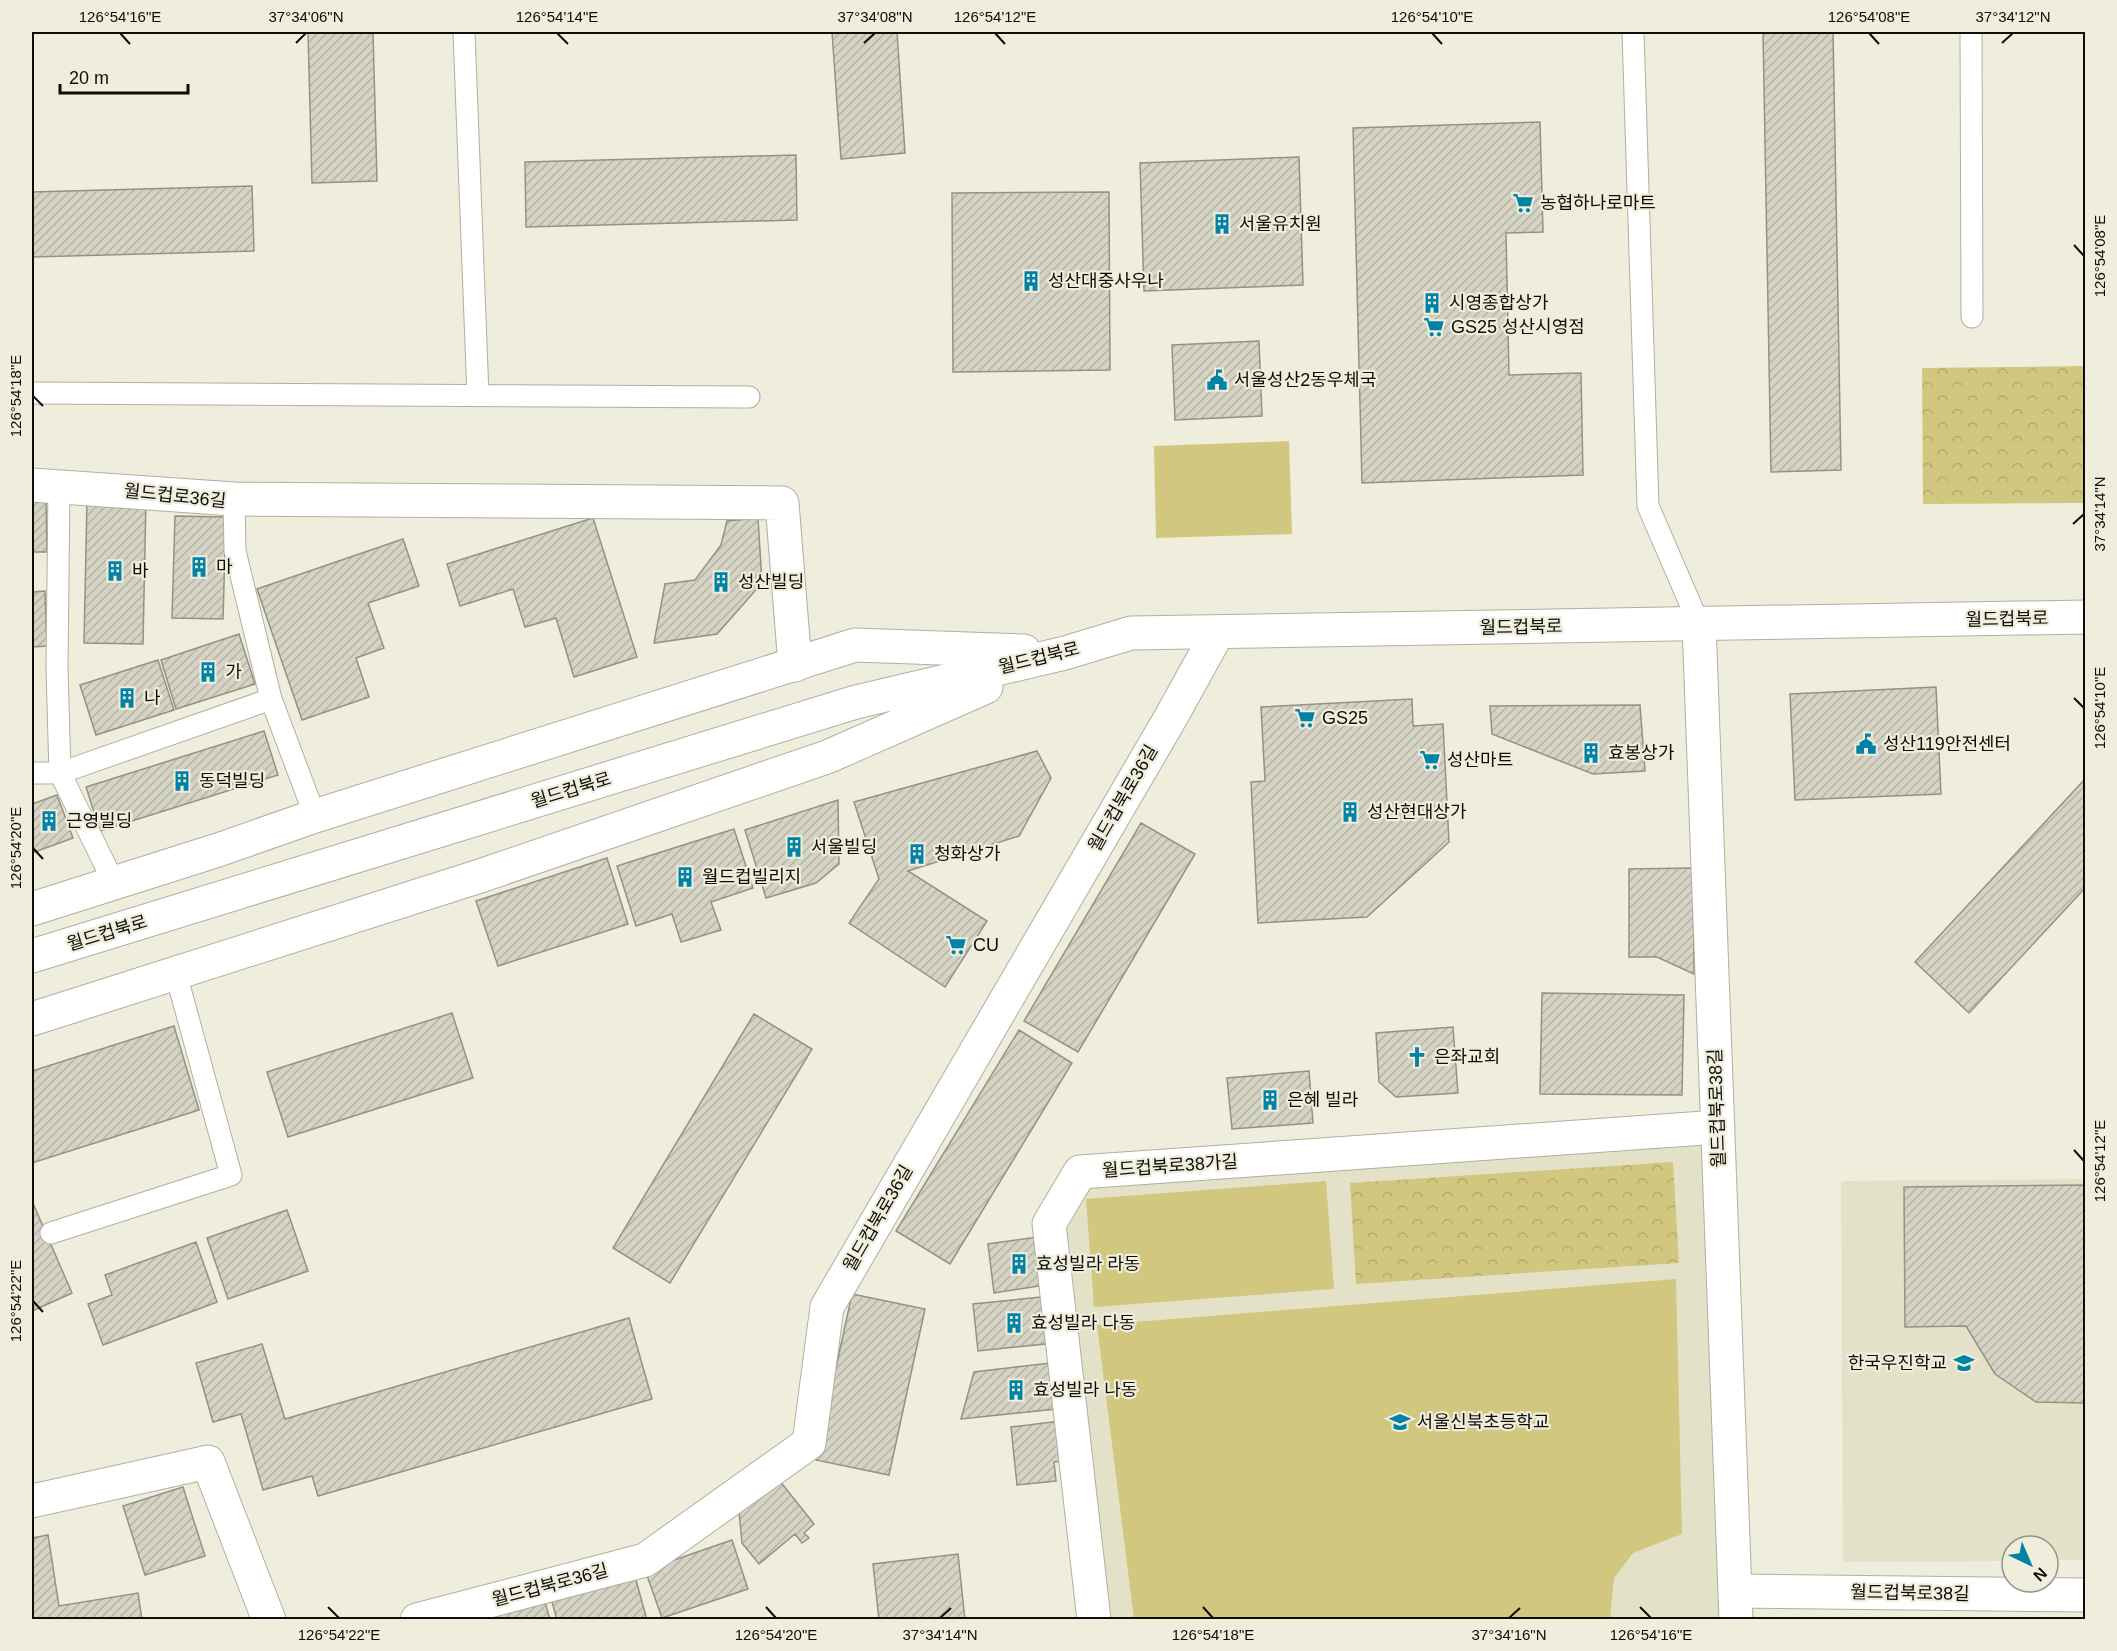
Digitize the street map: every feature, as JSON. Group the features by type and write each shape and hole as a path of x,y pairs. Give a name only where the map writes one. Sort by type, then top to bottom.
{"street":[{"name":"월드컵로36길","path":"45,485 234,499"},
{"path":"234,499 782,502 795,664"},
{"name":"월드컵북로","path":"32,956 856,702 1065,653 1131,633 2085,617"},
{"name":"월드컵북로38길","path":"1699,624 1735,1605 2085,1595"},
{"name":"월드컵북로36길","path":"417,1620 645,1560 808,1443 827,1307 1171,717 1218,632"},
{"path":"32,909 315,816 855,645 1065,653"},
{"path":"32,1019 480,876 827,757 1065,653"},
{"name":"월드컵북로38가길","path":"1094,1620 1049,1224 1080,1172 1718,1127"},
{"path":"32,1501 208,1462 269,1620"}],"lane":[{"path":"464,32 478,396"},
{"path":"1633,32 1648,506 1699,624"},
{"path":"1971,32 1972,317"},
{"path":"32,393 749,397"},
{"name":"월드컵로36길","path":"45,485 57,669 60,773 114,883"},
{"name":"월드컵로36길","path":"234,499 235,551 271,699 315,816"},
{"path":"32,773 60,773 271,699"},
{"path":"51,1233 231,1175 176,974"}],"shaded area":[{"name":"서울신북초등학교","path":"1718,1127 1736,1619 1093,1619 1049,1224 1080,1172"},
{"name":"한국우진학교","path":"2085,1179 2085,1560 2060,1560 2060,1534 2000,1534 2000,1561 1843,1562 1841,1181"}],"green space":[{"path":"2085,366 2085,503 1923,504 1922,368"},
{"path":"1289,441 1292,534 1156,538 1154,446"},
{"path":"1673,1162 1679,1263 1356,1284 1350,1183"},
{"path":"1326,1181 1334,1289 1094,1307 1086,1199"},
{"path":"1676,1279 1682,1534 1633,1553 1614,1578 1610,1619 1134,1619 1097,1325"}],"building":[{"path":"308,32 373,32 377,181 312,183"},
{"path":"832,32 897,32 905,153 841,159"},
{"path":"1763,32 1833,32 1841,470 1771,472"},
{"name":"시영종합상가","path":"1540,122 1543,232 1506,233 1509,375 1581,373 1583,475 1362,483 1353,128"},
{"path":"796,155 797,220 526,227 525,162"},
{"name":"서울유치원","path":"1299,157 1303,285 1144,291 1140,163"},
{"path":"252,186 254,251 32,257 32,192"},
{"name":"성산대중사우나","path":"1109,192 1110,370 953,372 952,193"},
{"name":"서울성산2동우체국","path":"1259,341 1262,416 1175,420 1172,345"},
{"path":"46,496 47,552 32,552 32,497"},
{"name":"바","path":"87,499 146,499 143,644 84,643"},
{"name":"마","path":"175,516 226,517 223,619 172,618"},
{"path":"593,518 637,657 574,677 556,618 525,627 513,589 460,606 447,564"},
{"name":"성산빌딩","path":"758,518 762,583 717,634 654,643 665,584 695,580 721,545 727,521"},
{"path":"403,539 419,586 368,603 384,648 356,658 369,697 302,720 257,589"},
{"path":"45,591 47,646 32,647 32,592"},
{"name":"가","path":"239,634 255,684 176,709 161,660"},
{"name":"나","path":"158,660 174,710 96,735 80,685"},
{"name":"성산119안전센터","path":"1936,687 1941,794 1795,800 1790,694"},
{"name":"성산현대상가","path":"1412,699 1413,726 1443,724 1449,842 1367,917 1258,923 1251,782 1265,781 1261,707"},
{"name":"효봉상가","path":"1640,705 1645,771 1593,774 1492,734 1490,706"},
{"name":"동덕빌딩","path":"264,731 278,775 100,831 86,787"},
{"name":"청화상가","path":"1037,751 1051,778 1019,836 908,871 987,921 945,987 849,923 879,879 854,802"},
{"path":"2086,778 2086,887 1969,1013 1915,962"},
{"name":"근영빌딩","path":"57,795 73,838 32,853 32,804"},
{"name":"서울빌딩","path":"838,800 839,864 816,883 766,898 745,830"},
{"path":"1141,823 1195,854 1078,1052 1024,1021"},
{"name":"월드컵빌리지","path":"734,829 753,888 711,902 721,930 681,942 672,914 636,926 617,866"},
{"path":"607,858 628,924 498,966 476,901"},
{"path":"1693,868 1694,974 1657,957 1629,957 1629,869"},
{"path":"1542,993 1684,995 1682,1095 1540,1094"},
{"path":"452,1013 473,1078 288,1137 267,1072"},
{"path":"754,1014 812,1049 670,1283 613,1248"},
{"path":"174,1026 199,1110 32,1163 32,1071"},
{"name":"은좌교회","path":"1453,1027 1458,1093 1396,1097 1379,1082 1376,1033"},
{"path":"1019,1030 1072,1063 950,1264 896,1231"},
{"name":"은혜 빌라","path":"1309,1071 1313,1123 1232,1129 1227,1078"},
{"name":"한국우진학교","path":"2086,1185 2086,1403 2036,1402 1995,1374 1966,1326 1905,1327 1904,1187"},
{"path":"32,1201 72,1293 32,1311"},
{"path":"287,1210 308,1271 228,1299 207,1238"},
{"name":"효성빌라 라동","path":"1045,1236 1051,1284 994,1293 988,1244"},
{"path":"196,1242 217,1302 103,1345 88,1304 112,1295 105,1275"},
{"path":"852,1294 925,1309 889,1475 816,1460"},
{"name":"효성빌라 다동","path":"1051,1296 1055,1343 978,1351 973,1304"},
{"path":"629,1318 652,1399 318,1496 312,1476 263,1490 241,1414 213,1422 196,1363 262,1344 285,1419"},
{"name":"효성빌라 나동","path":"1059,1362 1065,1408 961,1419 974,1372"},
{"path":"1068,1420 1072,1460 1054,1462 1056,1481 1017,1485 1011,1427"},
{"path":"779,1480 814,1524 804,1533 809,1538 802,1543 795,1534 759,1564 742,1543 739,1511"},
{"path":"183,1487 205,1556 145,1575 123,1506"},
{"path":"48,1535 59,1606 138,1593 142,1620 32,1620 32,1538"},
{"path":"732,1540 748,1589 662,1618 645,1570"},
{"path":"958,1554 965,1620 879,1620 873,1564"},
{"path":"634,1573 647,1620 557,1620 551,1598"},
{"path":"544,1598 550,1620 482,1620"}],"place":[{"name":"농협하나로마트","path":"1523,203"},
{"name":"서울유치원","path":"1222,224"},
{"name":"성산대중사우나","path":"1031,281"},
{"name":"시영종합상가","path":"1432,303"},
{"name":"GS25 성산시영점","path":"1434,327"},
{"name":"서울성산2동우체국","path":"1217,380"},
{"name":"마","path":"199,567"},
{"name":"바","path":"115,571"},
{"name":"성산빌딩","path":"721,582"},
{"name":"가","path":"208,672"},
{"name":"나","path":"127,698"},
{"name":"GS25","path":"1305,718"},
{"name":"성산119안전센터","path":"1866,744"},
{"name":"효봉상가","path":"1591,753"},
{"name":"성산마트","path":"1430,760"},
{"name":"동덕빌딩","path":"182,781"},
{"name":"성산현대상가","path":"1350,812"},
{"name":"근영빌딩","path":"49,821"},
{"name":"서울빌딩","path":"794,847"},
{"name":"청화상가","path":"917,854"},
{"name":"월드컵빌리지","path":"685,877"},
{"name":"CU","path":"956,945"},
{"name":"은좌교회","path":"1417,1057"},
{"name":"은혜 빌라","path":"1270,1100"},
{"name":"효성빌라 라동","path":"1019,1264"},
{"name":"효성빌라 다동","path":"1014,1323"},
{"name":"한국우진학교","path":"1964,1363"},
{"name":"효성빌라 나동","path":"1016,1390"},
{"name":"서울신북초등학교","path":"1400,1422"}]}
